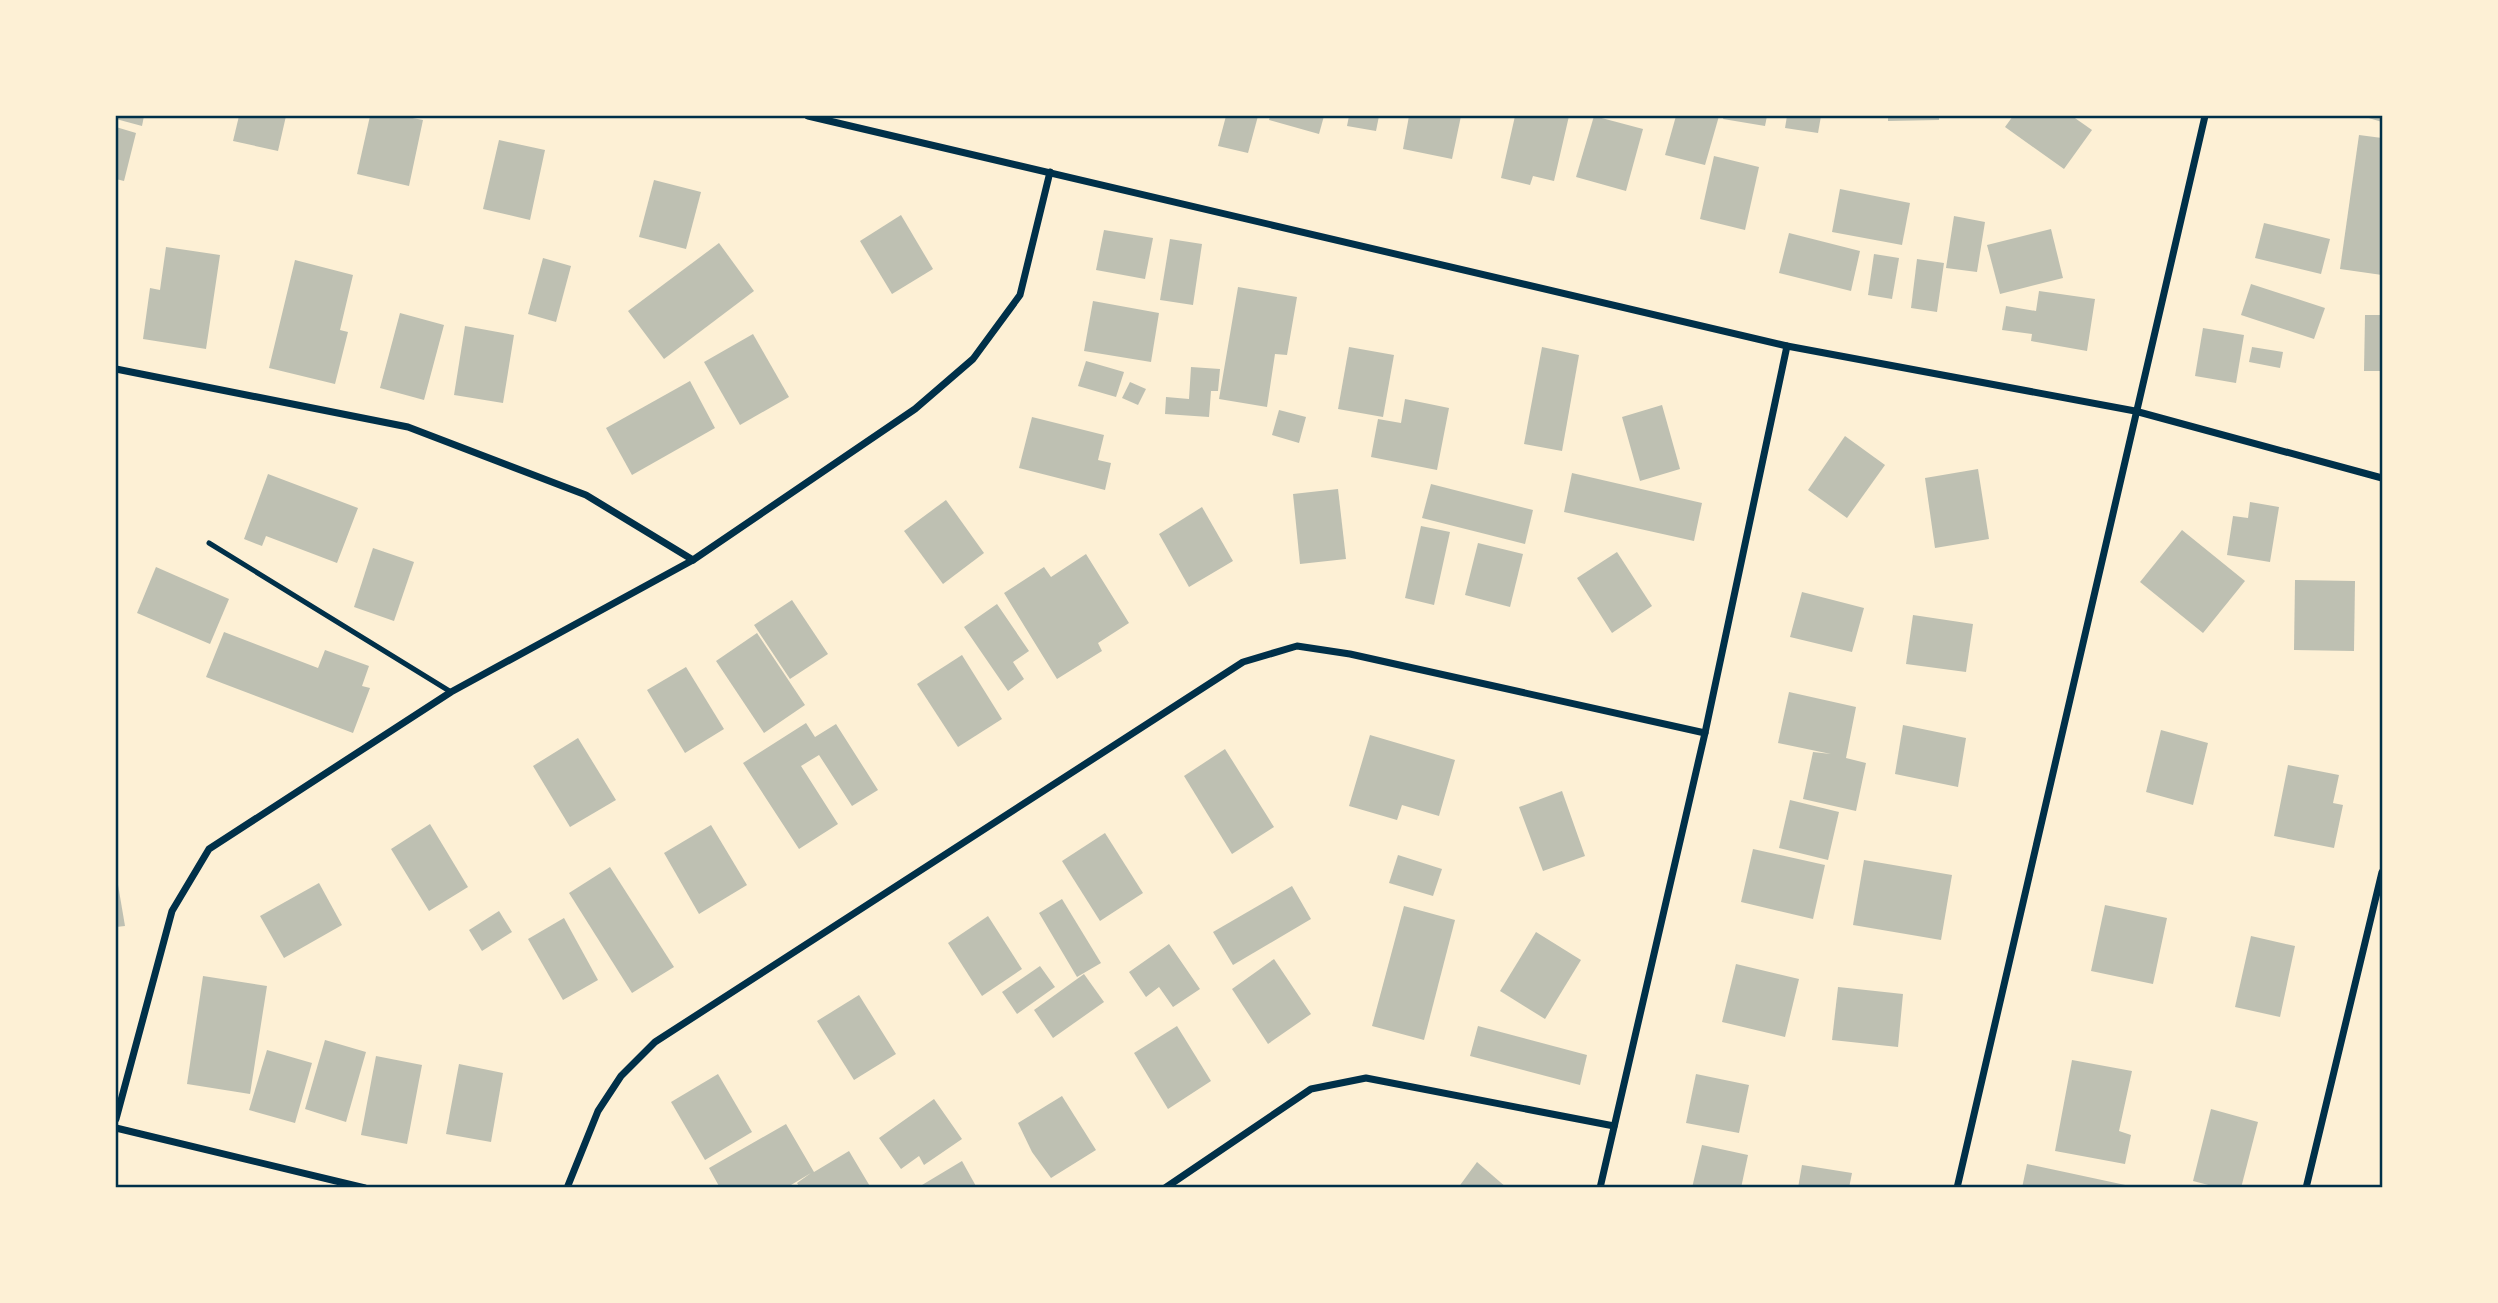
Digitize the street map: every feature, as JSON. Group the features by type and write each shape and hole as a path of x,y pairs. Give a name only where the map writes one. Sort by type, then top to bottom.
{"street":[{"path":"808,116 1787,346 2135,411 2382,478"},
{"path":"1957,1188 2205,116"},
{"path":"116,1119 172,911 209,849 451,692 693,560 915,408 973,359 1020,295 1050,172"},
{"path":"1600,1188 1705,733 1787,346"},
{"path":"116,369 408,427 586,495 693,560"},
{"path":"567,1188 598,1111 621,1076 655,1042 1243,662 1297,646 1337,652 1705,733"},
{"path":"2306,1188 2382,872"},
{"path":"1165,1188 1311,1089 1366,1078 1614,1126"},
{"path":"116,1128 365,1188"}],"lane":[{"path":"209,543 451,692"}],"building":[{"path":"116,116 144,116 142,126 116,119"},
{"path":"239,116 286,116 278,151 233,141"},
{"path":"370,116 402,116 423,120 409,186 357,174"},
{"path":"1226,116 1258,116 1248,153 1218,146"},
{"path":"1270,116 1324,116 1319,134 1269,120"},
{"path":"1349,116 1379,116 1376,131 1347,126"},
{"path":"1409,116 1461,116 1452,159 1403,149"},
{"path":"1515,116 1569,116 1554,181 1533,176 1530,185 1501,178"},
{"path":"1594,116 1643,129 1626,191 1576,177"},
{"path":"1676,116 1719,116 1705,165 1665,155"},
{"path":"1724,116 1767,116 1765,126 1723,119"},
{"path":"1787,116 1821,116 1818,133 1785,128"},
{"path":"1888,116 1939,116 1939,120 1888,121"},
{"path":"2013,116 2072,116 2092,130 2064,169 2005,127"},
{"path":"2362,116 2382,116 2382,122"},
{"path":"116,127 136,133 124,181 116,179"},
{"path":"2359,135 2382,138 2382,275 2340,269"},
{"path":"499,140 545,150 530,220 483,209"},
{"path":"1714,156 1759,167 1745,230 1700,219"},
{"path":"654,180 701,192 686,249 639,237"},
{"path":"1840,189 1910,203 1902,245 1832,232"},
{"path":"901,215 933,269 892,294 860,241"},
{"path":"1954,216 1985,222 1977,272 1946,268"},
{"path":"2264,223 2330,239 2321,274 2255,258"},
{"path":"2051,229 2063,278 2000,294 1987,245"},
{"path":"1104,230 1153,238 1145,279 1096,270"},
{"path":"1789,233 1860,251 1851,291 1779,273"},
{"path":"1170,239 1202,244 1193,305 1160,300"},
{"path":"719,243 754,291 664,359 628,311"},
{"path":"166,247 220,255 206,349 143,339 150,288 160,290"},
{"path":"1874,254 1899,258 1892,299 1868,295"},
{"path":"543,258 571,266 556,322 528,314"},
{"path":"1917,259 1944,263 1937,312 1911,308"},
{"path":"295,260 353,275 340,330 348,332 335,384 269,368"},
{"path":"2251,284 2325,308 2314,339 2241,315"},
{"path":"1238,287 1297,297 1287,355 1275,354 1267,407 1219,399"},
{"path":"2039,291 2095,299 2087,351 2031,341 2032,334 2002,330 2006,306 2036,311"},
{"path":"1093,301 1159,313 1151,362 1084,351"},
{"path":"400,313 444,325 424,400 380,388"},
{"path":"2365,315 2382,315 2382,371 2364,371"},
{"path":"465,326 514,335 503,403 454,395"},
{"path":"2203,328 2244,335 2236,383 2195,376"},
{"path":"753,334 789,397 740,425 704,362"},
{"path":"1349,347 1394,355 1383,417 1338,409"},
{"path":"1542,347 1579,355 1562,451 1524,444"},
{"path":"2252,347 2283,352 2280,368 2249,362"},
{"path":"1086,361 1124,372 1116,397 1078,386"},
{"path":"1191,367 1220,369 1218,391 1211,391 1209,417 1165,414 1166,397 1189,399"},
{"path":"690,381 715,428 632,475 606,428"},
{"path":"1130,382 1146,389 1138,405 1122,398"},
{"path":"1405,399 1449,408 1437,470 1371,457 1378,419 1401,423"},
{"path":"1662,405 1680,469 1640,481 1622,417"},
{"path":"1279,410 1306,417 1299,443 1272,435"},
{"path":"1032,417 1104,435 1098,460 1111,463 1105,490 1019,468"},
{"path":"1845,436 1885,465 1847,518 1808,490"},
{"path":"1978,469 1989,539 1935,548 1925,478"},
{"path":"1572,473 1702,503 1694,541 1564,512"},
{"path":"268,474 358,508 337,563 266,536 262,546 244,539"},
{"path":"1431,484 1533,510 1525,544 1422,518"},
{"path":"1338,489 1346,559 1300,564 1293,494"},
{"path":"946,500 984,553 943,584 904,531"},
{"path":"2250,502 2279,507 2270,562 2227,555 2233,516 2248,518"},
{"path":"1202,507 1233,561 1189,587 1159,534"},
{"path":"1421,526 1450,532 1434,605 1405,598"},
{"path":"2182,530 2245,581 2203,633 2140,582"},
{"path":"1478,543 1523,554 1510,607 1465,595"},
{"path":"373,548 414,562 394,621 354,607"},
{"path":"1617,552 1652,606 1612,633 1577,578"},
{"path":"1086,554 1129,623 1098,643 1102,651 1057,679 1004,593 1044,567 1051,577"},
{"path":"156,567 229,599 210,644 137,613"},
{"path":"2295,580 2355,581 2354,651 2294,650"},
{"path":"1802,592 1864,608 1852,652 1790,637"},
{"path":"792,600 828,654 790,679 754,625"},
{"path":"997,604 1029,651 1013,662 1024,679 1008,691 964,627"},
{"path":"1913,615 1973,624 1966,672 1906,664"},
{"path":"224,632 318,668 325,650 369,666 362,686 370,688 353,733 206,677"},
{"path":"757,633 805,705 764,733 716,661"},
{"path":"962,655 1002,719 958,747 917,684"},
{"path":"686,667 724,729 685,753 647,690"},
{"path":"1789,692 1856,707 1846,758 1866,763 1856,811 1803,799 1813,752 1831,754 1778,743"},
{"path":"806,723 815,737 836,724 878,790 852,806 819,755 801,766 838,824 799,849 743,763"},
{"path":"1903,725 1966,738 1958,787 1895,774"},
{"path":"2161,730 2208,743 2193,805 2146,792"},
{"path":"1370,735 1455,760 1439,816 1402,805 1397,820 1349,806"},
{"path":"578,738 616,800 570,827 533,766"},
{"path":"1225,749 1274,827 1232,854 1184,776"},
{"path":"2288,765 2339,775 2333,803 2343,805 2334,848 2274,836"},
{"path":"1562,791 1585,856 1543,871 1519,807"},
{"path":"1790,800 1839,812 1828,860 1779,848"},
{"path":"430,824 468,887 429,911 391,849"},
{"path":"711,825 747,885 699,914 664,853"},
{"path":"1105,833 1143,893 1100,921 1062,861"},
{"path":"1753,849 1825,865 1813,919 1741,902"},
{"path":"1398,855 1442,869 1433,896 1389,883"},
{"path":"1864,860 1952,875 1941,940 1853,925"},
{"path":"610,867 674,967 632,993 569,893"},
{"path":"116,873 125,926 116,927"},
{"path":"319,883 342,925 284,958 260,916"},
{"path":"1292,886 1311,919 1233,965 1213,932"},
{"path":"1062,899 1101,963 1077,977 1039,913"},
{"path":"2105,905 2167,918 2153,984 2091,971"},
{"path":"1404,906 1455,920 1424,1040 1372,1026"},
{"path":"499,911 512,932 482,951 469,930"},
{"path":"988,916 1022,969 982,996 948,943"},
{"path":"564,918 598,980 563,1000 528,939"},
{"path":"1536,932 1581,960 1545,1019 1500,991"},
{"path":"2251,936 2295,946 2280,1017 2235,1007"},
{"path":"1169,944 1200,989 1173,1007 1159,987 1146,997 1129,972"},
{"path":"1274,959 1311,1014 1268,1044 1232,989"},
{"path":"1736,964 1799,979 1785,1037 1722,1022"},
{"path":"1040,966 1055,987 1017,1014 1002,992"},
{"path":"1084,974 1104,1002 1053,1038 1034,1010"},
{"path":"203,976 267,986 250,1094 187,1084"},
{"path":"1838,987 1903,994 1898,1047 1832,1040"},
{"path":"859,995 896,1054 854,1080 817,1021"},
{"path":"1177,1026 1211,1081 1168,1109 1134,1053"},
{"path":"1478,1026 1587,1055 1580,1085 1470,1056"},
{"path":"325,1040 366,1052 346,1122 305,1109"},
{"path":"267,1050 312,1063 295,1123 249,1110"},
{"path":"376,1056 422,1065 407,1144 361,1135"},
{"path":"2072,1060 2132,1071 2119,1131 2131,1135 2125,1164 2055,1151"},
{"path":"459,1064 503,1073 491,1142 446,1134"},
{"path":"718,1074 752,1132 705,1160 671,1102"},
{"path":"1696,1074 1749,1085 1739,1133 1686,1123"},
{"path":"1062,1096 1096,1150 1051,1178 1032,1152 1018,1123"},
{"path":"934,1099 962,1139 924,1165 919,1156 901,1169 879,1138"},
{"path":"2211,1109 2258,1122 2241,1188 2220,1188 2193,1181"},
{"path":"786,1124 814,1172 849,1151 871,1188 800,1188 797,1183 811,1173 786,1188 720,1188 709,1168"},
{"path":"1702,1145 1748,1155 1741,1188 1692,1188"},
{"path":"962,1161 977,1188 917,1188"},
{"path":"1477,1162 1507,1188 1458,1188"},
{"path":"2027,1164 2130,1186 2130,1188 2022,1188"},
{"path":"1802,1165 1852,1173 1849,1188 1798,1188"}]}
